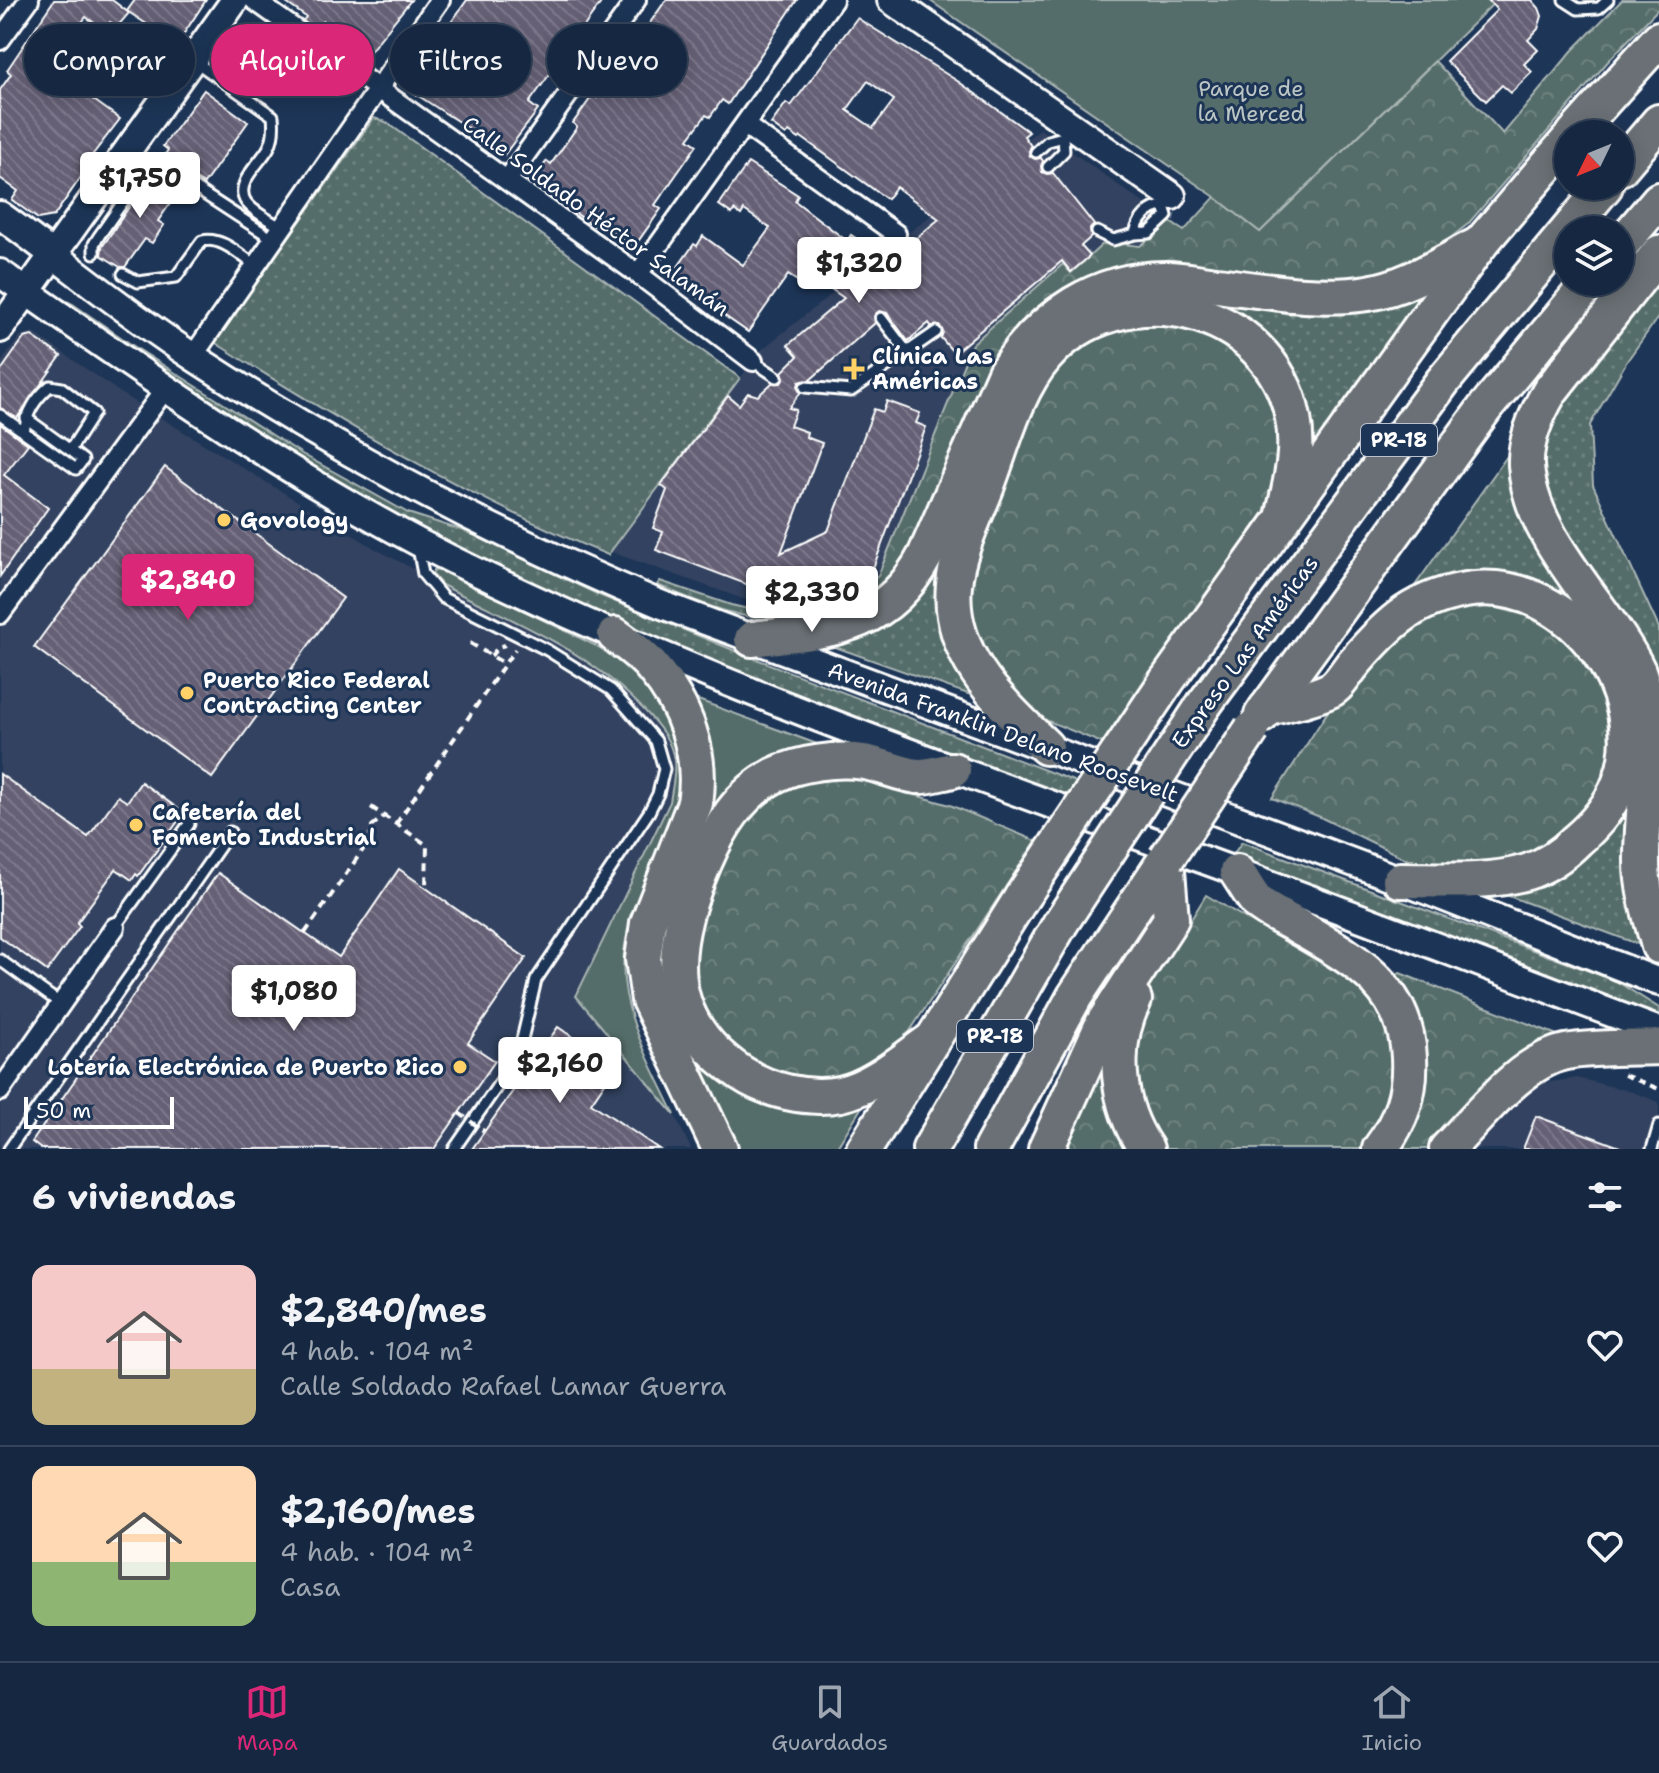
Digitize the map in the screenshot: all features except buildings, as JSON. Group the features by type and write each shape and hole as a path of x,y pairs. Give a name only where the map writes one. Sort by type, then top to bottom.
{"highway":[{"path":"1587,120 1659,39"},
{"path":"1634,151 1659,122"},
{"path":"864,1149 1022,897 1166,682 1480,244 1554,157"},
{"name":"Expreso Las Américas","path":"930,1149 1060,924 1205,703 1443,381 1593,200"},
{"path":"1634,229 1659,200"},
{"path":"752,639 837,628 878,610 913,579 1005,373 1018,352 1048,321 1076,301 1102,289 1166,279 1294,294 1369,293 1406,282 1480,244"},
{"path":"1659,253 1550,391 1531,432 1526,462 1528,480 1548,532 1639,673 1648,702 1650,729 1642,865 1659,946"},
{"name":"PR-18","path":"991,1149 1075,996 1259,719 1485,408 1578,296"},
{"path":"1046,747 998,700 968,657 959,634 954,584 961,553 1020,399 1037,366 1060,342 1071,332 1103,316 1149,308 1198,314 1214,319 1248,338 1277,373 1293,416 1296,449 1283,519"},
{"path":"1259,719 1333,689 1383,628 1399,616 1444,594 1493,589 1539,601 1581,630 1599,652 1619,689 1627,723 1620,782 1597,822 1561,855 1526,872 1487,879 1400,880"},
{"path":"615,635 652,666 675,696 694,747 698,786 695,803 648,923 643,959 649,1000 720,1149"},
{"path":"929,1042 878,1078 842,1093 821,1096 770,1087 735,1069 695,1028 680,987 677,947 695,883 718,833 744,798 776,775 813,765 846,761 862,761 917,776 953,770"},
{"path":"1146,1149 1126,1107 1119,1056 1121,1034 1147,964 1171,919 1166,859"},
{"path":"1237,872 1259,903 1350,957 1381,982 1394,1003 1407,1038 1410,1072 1401,1115 1380,1149"},
{"path":"1046,1149 1103,1024 1147,964"},
{"path":"1447,1149 1513,1082 1537,1064 1565,1052 1657,1047"}],"main road":[{"path":"195,56 235,0"},
{"path":"891,0 1168,201"},
{"path":"0,329 166,96"},
{"name":"Avenida Franklin Delano Roosevelt","path":"0,215 83,279 281,413 468,516 587,573 752,639 1400,880 1659,982"},
{"path":"0,273 166,388 343,501 473,570 744,690 1607,1011 1657,1047"}],"street":[{"path":"0,40 29,0"},
{"name":"Calle Soldado Héctor Salamán","path":"254,0 638,274 753,361"},
{"path":"193,356 440,0"},
{"path":"507,180 636,0"},
{"path":"638,274 833,0"},
{"path":"745,125 896,234"},
{"path":"0,614 166,388"},
{"path":"0,1091 115,927"}],"lane":[{"path":"1564,0 1578,9 1599,8 1608,0"},
{"path":"195,60 273,116 269,148 243,185 243,195 246,203 277,233"},
{"path":"1036,152 1048,141 1068,131"},
{"path":"1048,167 1064,151 1068,131"},
{"path":"94,253 94,244 139,176 152,166 161,166 277,233"},
{"path":"1097,232 1113,240 1149,233 1167,216 1168,201 1155,206 1137,222 1135,234"},
{"path":"123,274 138,282 176,277 202,241 209,239 228,246 255,265"},
{"path":"881,318 907,352"},
{"path":"805,387 851,391 936,332"},
{"path":"753,361 777,377"},
{"path":"24,432 26,418 37,397 50,386 62,388 94,413 70,450"},
{"path":"0,415 76,469 80,465 83,460 26,418"},
{"path":"80,465 99,479"},
{"path":"417,540 423,574 443,598 547,650 611,690 656,741 664,769 658,794 649,812 536,980 514,1062 454,1149"},
{"path":"115,927 189,824"},
{"path":"9,1149 230,832"},
{"path":"0,960 61,1004"},
{"path":"1652,1149 1659,1125"}],"path":[{"path":"470,643 505,664"},
{"path":"491,656 502,645 525,653"},
{"path":"396,824 515,649"},
{"path":"371,807 427,845 426,888"},
{"path":"305,933 369,841 372,826 384,816"},
{"path":"459,1113 484,1131"}],"shaded area":[{"name":"Clínica Las Américas","path":"1040,129 1170,222 1140,246 1105,242 1071,273 1063,265 972,344 878,576 859,590 791,616 611,552 761,350"},
{"path":"33,332 125,396 376,549 563,644 604,671 663,732 674,759 675,776 670,802 576,996 675,1115 691,1149 0,1149 0,364 20,336"},
{"path":"1577,1078 1630,1091 1659,1102 1659,1149 1465,1149 1508,1105 1537,1084"}],"green space":[{"name":"Parque de la Merced","path":"929,0 1497,0 1260,232 1215,197"},
{"path":"1622,0 1659,0 1659,8 1558,120 1554,120 1554,124 1468,224 1426,257 1360,282 1034,315 1007,341 988,371 906,575 822,623 817,607 859,590 878,576 972,344 1063,264 1071,273 1105,242 1140,246 1170,222 1184,231 1215,197 1260,232 1435,61 1503,134 1572,51"},
{"path":"374,118 386,122 740,378 608,555 506,509 406,457 214,342"},
{"path":"1659,263 1659,316 1627,361 1590,425 1593,485 1659,628 1659,749 1543,489 1540,427"},
{"path":"1432,283 1308,454 976,697 818,641 946,546 1204,297 1289,314 1354,309"},
{"path":"60,298 302,454 408,513 467,532 599,595 738,652 1076,782 1067,796 733,669 486,562 317,472 58,302"},
{"path":"1148,320 1200,326 1239,348 1269,386 1284,441 1264,512 1102,743 1038,717 979,658 967,598 970,570 993,493 1051,371 1108,325"},
{"path":"1515,445 1615,658 1651,949 1490,889 1558,602 1409,594"},
{"path":"439,569 621,658 648,687 669,721 681,759 680,798 672,825 631,920 624,953 624,974 631,1016 675,1115 576,996 670,802 674,760 670,746 646,712 600,671 550,639 442,585 432,574"},
{"path":"660,581 731,605 792,619 740,615 657,585"},
{"path":"1453,603 1486,605 1532,617 1552,628 1575,647 1597,675 1610,707 1611,756 1607,790 1556,851 1458,871 1404,858 1320,817 1272,798 1332,705 1384,639"},
{"path":"679,693 836,751 706,826"},
{"path":"846,775 950,805 1036,841 906,1037 877,1061 842,1078 813,1081 782,1076 741,1058 700,1008 690,941 703,896 748,813 782,785"},
{"path":"1242,842 1616,981 1659,1008 1659,1017 1232,856"},
{"path":"1206,895 1355,983 1385,1014 1395,1049 1391,1110 1364,1149 1166,1149 1158,1141 1128,1073 1137,1007"},
{"path":"1400,973 1570,1040 1465,1109 1429,1149 1390,1149 1396,1141 1390,979"},
{"path":"1106,1034 1132,1149 1055,1149"},
{"path":"710,1066 861,1102 863,1105 836,1149 737,1149 727,1120 702,1075"}],"place":[{"name":"Clínica Las Américas","path":"854,369"},
{"name":"Govology","path":"224,520"},
{"name":"Puerto Rico Federal Contracting Center","path":"187,693"},
{"name":"Cafetería del Fomento Industrial","path":"136,825"},
{"name":"Lotería Electrónica de Puerto Rico","path":"460,1067"}]}
